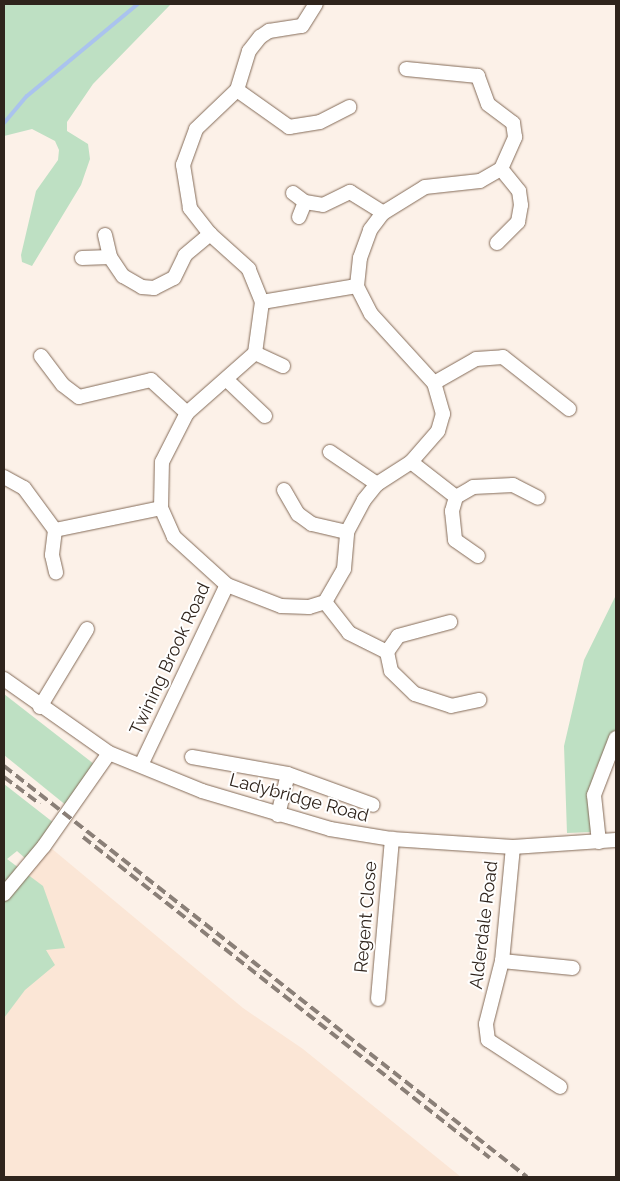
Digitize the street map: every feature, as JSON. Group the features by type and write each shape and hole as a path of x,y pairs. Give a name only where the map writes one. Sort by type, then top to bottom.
{"street":[{"path":"283,366 255,353 262,302 249,269 210,234 190,208 183,165 196,129 236,90 249,51 260,37 269,31 302,26 316,4"},
{"path":"227,585 281,606 308,607 325,602 344,569 347,532 377,484 411,462 438,431 443,414 434,382 371,314 356,286 370,230 383,212 425,187 480,182 501,169 515,137 513,122 488,104 478,76 406,69"},
{"path":"236,90 290,127 320,122 349,107"},
{"path":"497,243 518,222 521,205 519,191 501,169"},
{"path":"294,193 305,202 323,205 350,192 383,212"},
{"path":"299,217 305,202"},
{"path":"105,235 110,257 123,276 142,287 165,286 185,255 210,234"},
{"path":"82,258 110,257"},
{"path":"262,302 356,286"},
{"name":"Twining Brook Road","path":"141,765 227,585 174,537 161,508 162,462 187,413 228,381 255,353"},
{"path":"41,356 63,386 79,397 151,380 187,413"},
{"path":"434,382 476,360 503,357 570,409"},
{"path":"228,381 265,416"},
{"path":"330,452 377,484"},
{"path":"411,462 456,497"},
{"path":"4,477 24,488 55,530 52,555 56,573"},
{"path":"478,556 455,540 452,511 456,497 473,487 513,485 538,498"},
{"path":"284,490 298,514 312,524 347,532"},
{"path":"55,530 161,508"},
{"path":"325,602 350,634 387,652"},
{"path":"450,622 398,636 387,652 391,671 414,694 451,706 479,700"},
{"path":"40,707 88,629"},
{"name":"Ladybridge Road","path":"4,679 40,707 109,753 278,815 392,840 513,847 616,840"},
{"path":"599,842 594,795 616,738"},
{"path":"4,894 55,832 109,753"},
{"path":"192,757 288,774 374,805"},
{"path":"278,815 288,774"},
{"name":"Regent Close","path":"378,999 392,840"},
{"name":"Alderdale Road","path":"513,847 502,961 486,1024 488,1040 560,1087"},
{"path":"502,961 573,968"}],"shaded area":[{"path":"51,848 243,1008 303,1049 461,1177 4,1177 4,905"}],"green space":[{"path":"4,4 171,4 93,84 67,122 67,131 88,144 90,159 81,185 32,266 22,262 21,255 36,191 58,160 59,150 55,141 32,129 4,136"},
{"path":"616,595 616,728 595,770 589,797 592,832 567,833 564,746 584,660"},
{"path":"4,694 94,764 67,806 4,755"},
{"path":"4,784 54,823 26,859 17,851 7,859 43,886 65,948 46,950 55,965 25,990 4,1018"}],"waterway":[{"path":"4,123 27,96 138,4"}],"railway":[{"path":"4,766 527,1177"},
{"path":"4,777 40,804"},
{"path":"83,837 490,1158"}]}
